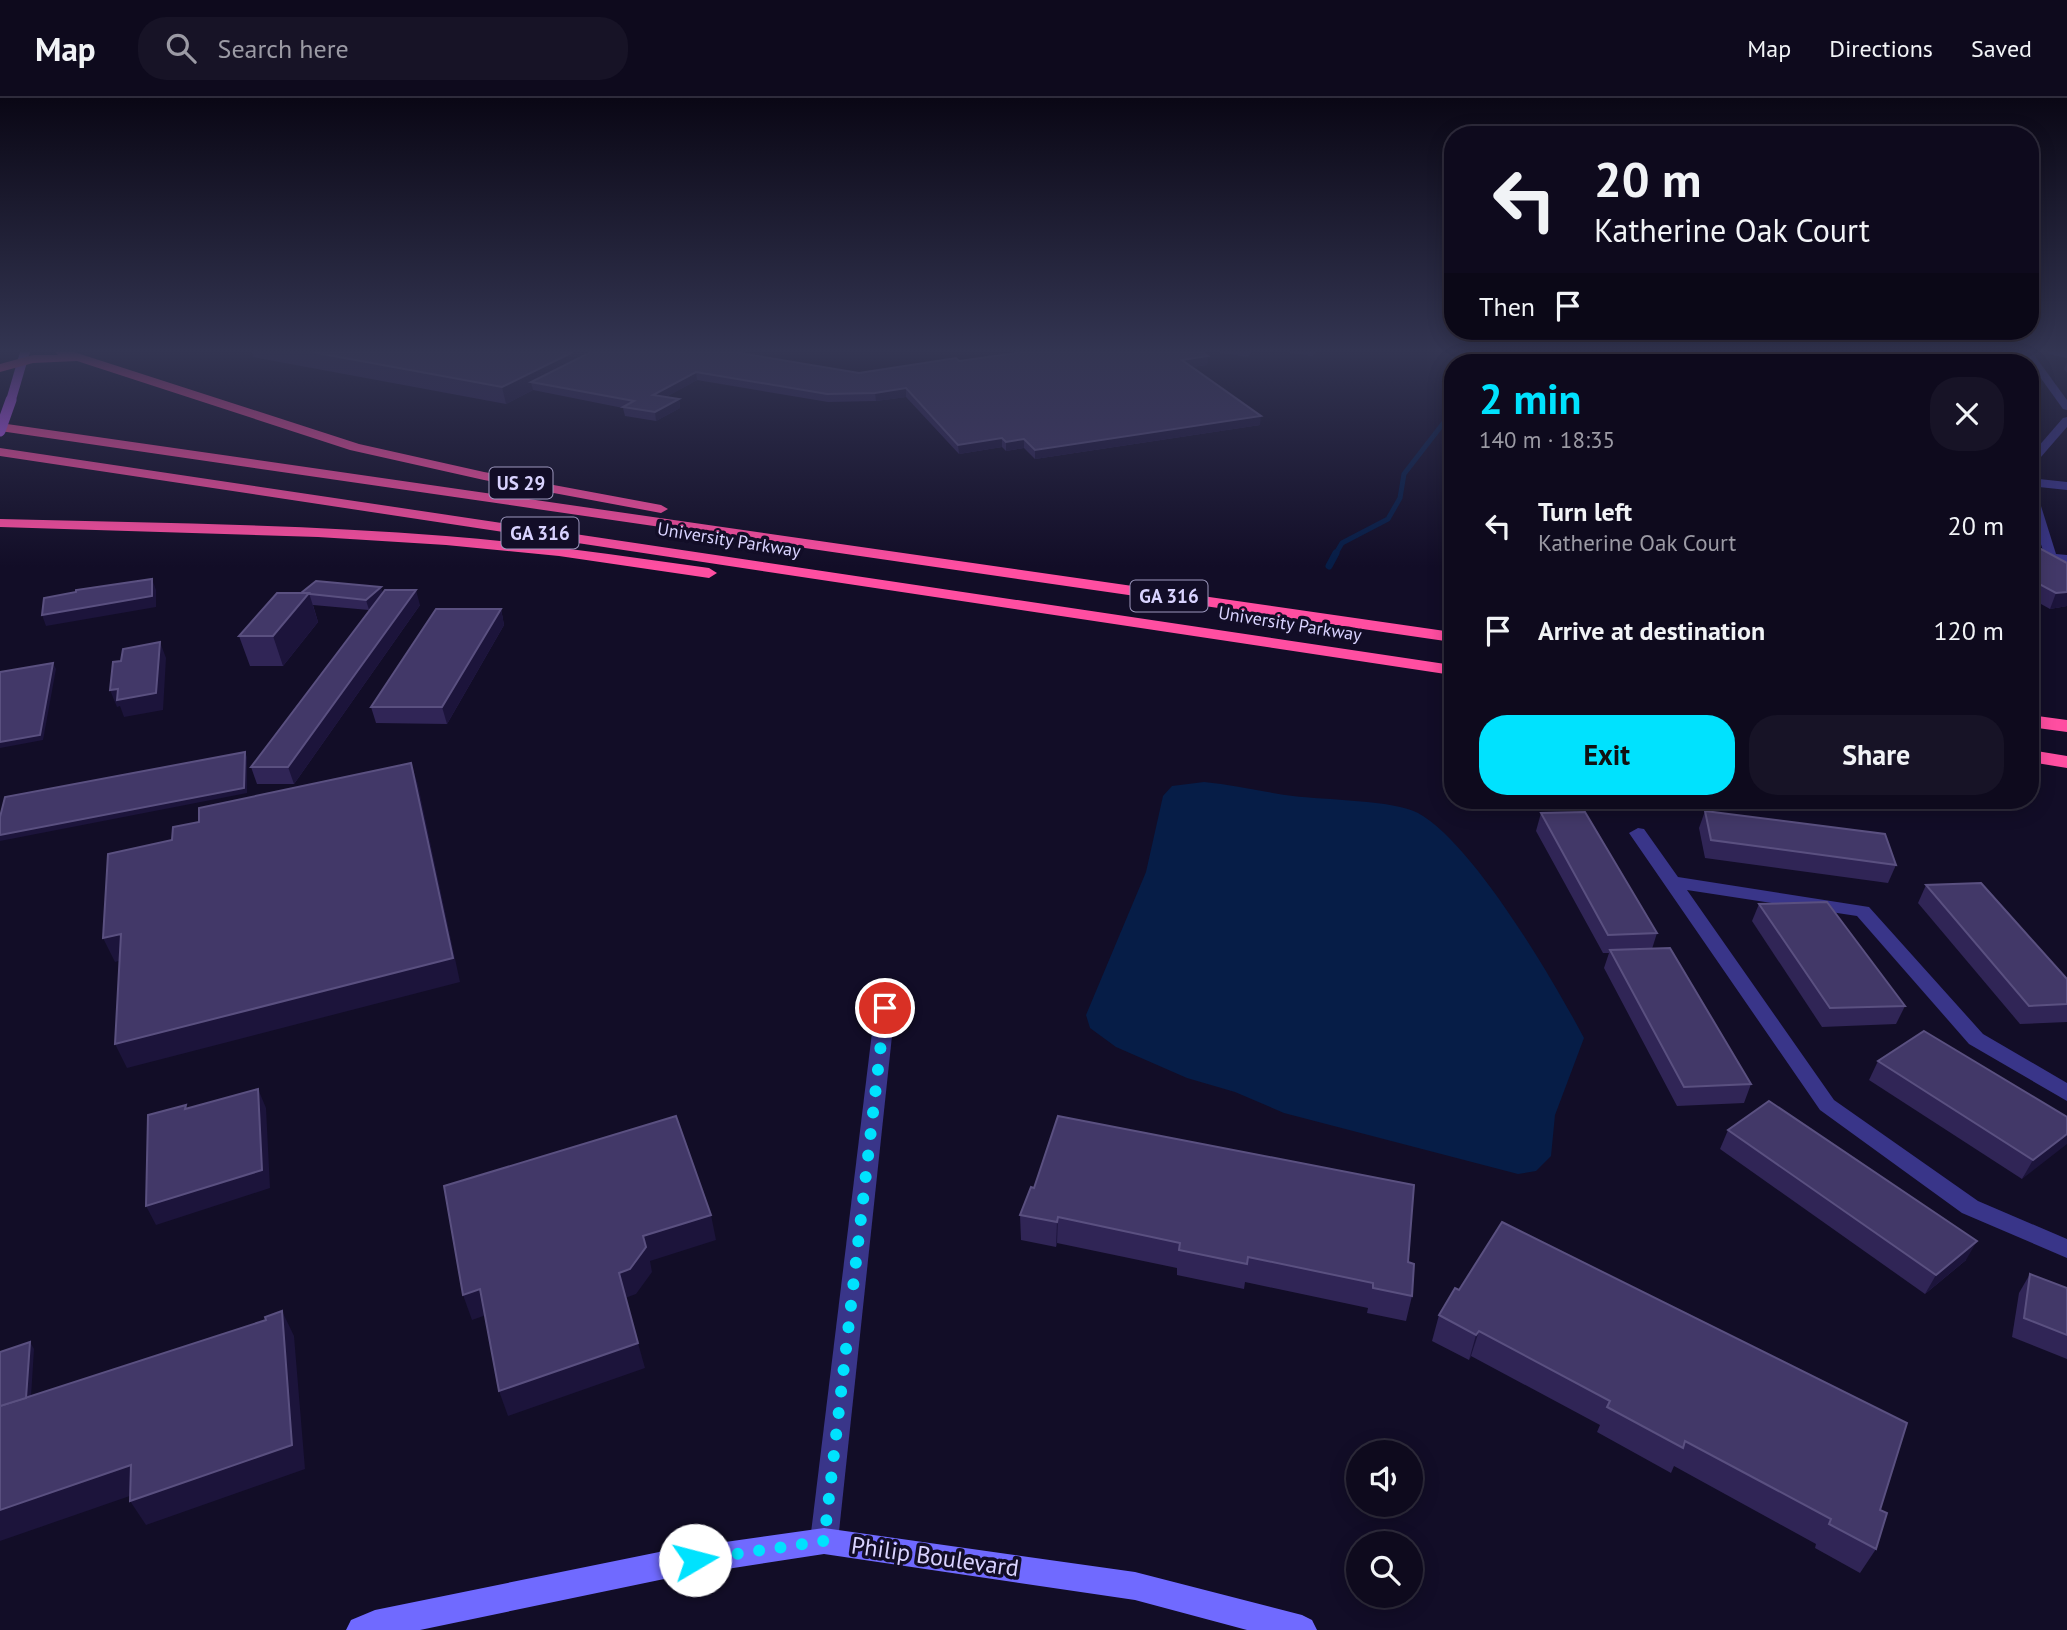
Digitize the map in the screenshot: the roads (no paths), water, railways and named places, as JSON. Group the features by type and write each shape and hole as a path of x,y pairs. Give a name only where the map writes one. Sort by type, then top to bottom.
{"highway":[{"name":"US 29","path":"285,423 379,453 886,555"},
{"name":"University Parkway","path":"0,429 1444,636"},
{"name":"University Parkway","path":"0,452 1444,669"},
{"path":"0,523 352,534 508,546 912,602 1079,614"},
{"path":"0,537 54,525"},
{"path":"2039,722 2067,726"},
{"path":"2039,757 2067,762"}],"street":[{"path":"2039,453 2064,423"},
{"path":"2039,483 2067,486"},
{"path":"2039,519 2051,557 2067,559"},
{"path":"1638,833 1827,1105 1970,1207 2067,1249"},
{"path":"1672,882 1863,911 1976,1039 2067,1093"},
{"path":"824,1541 885,1008"},
{"name":"Philip Boulevard","path":"361,1630 669,1564 824,1541 1135,1586 1301,1630"}],"water":[{"path":"1204,782 1293,796 1393,805 1418,813 1440,829 1463,853 1487,882 1533,950 1584,1038 1555,1115 1551,1156 1536,1171 1518,1174 1284,1113 1235,1092 1187,1078 1116,1047 1090,1028 1086,1015 1146,872 1163,796 1172,786"}],"waterway":[{"path":"1335,555 1342,543 1388,519 1400,498 1404,474 1443,423"},
{"path":"1329,566 1336,553"}]}
